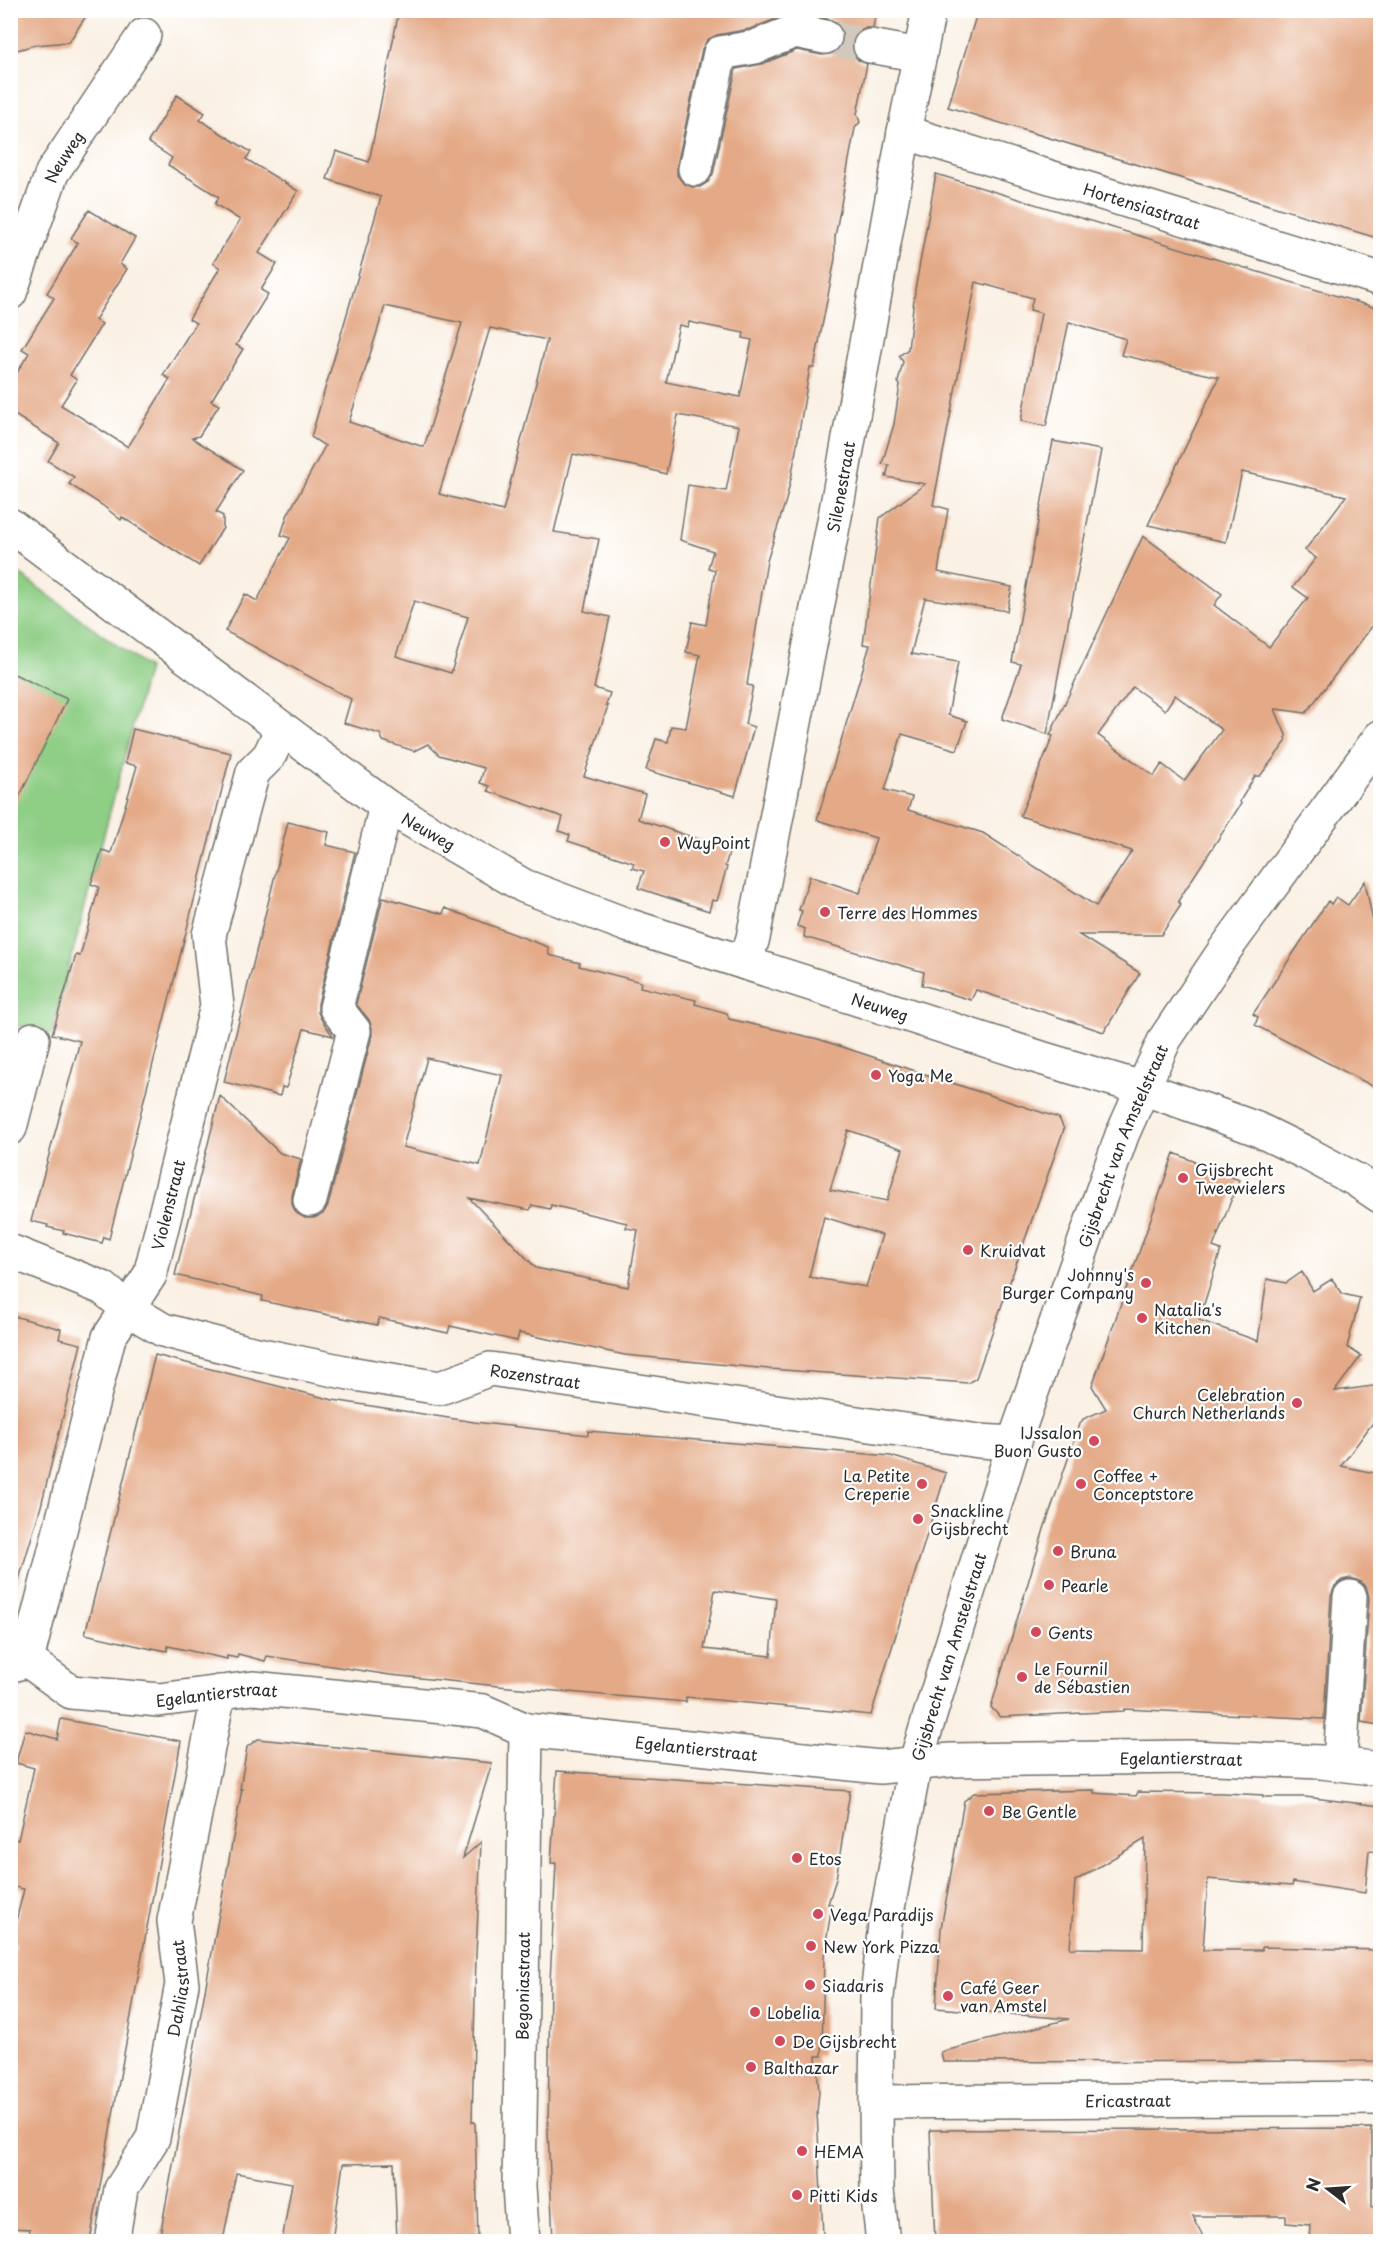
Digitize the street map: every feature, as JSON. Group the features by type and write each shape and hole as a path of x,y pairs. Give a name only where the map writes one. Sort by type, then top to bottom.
{"street":[{"name":"Silenestraat","path":"745,963 753,938 833,528 928,10"},
{"path":"695,169 720,53 755,47 795,31 825,37"},
{"name":"Neuweg","path":"10,293 52,173 144,35"},
{"path":"870,46 920,54"},
{"name":"Hortensiastraat","path":"904,132 1380,279"},
{"name":"Neuweg","path":"10,525 386,806 524,886 627,925 1041,1058 1142,1088 1257,1129 1346,1174 1380,1196"},
{"name":"Violenstraat","path":"19,1663 109,1337 150,1275 217,1006 210,935 253,772 269,756 282,729"},
{"name":"Gijsbrecht van Amstelstraat","path":"883,2241 877,2190 876,2102 877,1996 884,1935 915,1764 1014,1443 1118,1145 1142,1088 1172,1027 1284,867 1380,737"},
{"name":"Neuweg","path":"310,1200 354,1031 336,1008 386,806"},
{"path":"10,1128 33,1039"},
{"name":"Rozenstraat","path":"10,1251 103,1288 128,1309 163,1330 243,1351 349,1373 440,1388 490,1369 979,1441 1014,1443"},
{"path":"1340,1764 1350,1597"},
{"name":"Egelantierstraat","path":"19,1663 70,1692 159,1700 253,1688 483,1711 526,1730 880,1767 951,1760 1189,1757 1340,1764 1380,1769"},
{"name":"Dahliastraat","path":"112,2241 121,2189 153,2138 182,1984 174,1921 219,1692"},
{"name":"Begoniastraat","path":"523,2241 519,2187 526,1730"},
{"name":"Ericastraat","path":"876,2102 1380,2098"}],"green space":[{"path":"10,567 148,668 51,1035 11,1024"}],"building":[{"path":"10,10 90,10 69,42 35,45 10,52"},
{"path":"399,10 876,10 873,28 864,28 856,33 852,43 853,53 858,60 867,64 857,114 860,122 855,128 835,237 835,259 814,368 810,367 792,474 767,561 747,685 753,686 745,724 754,727 735,796 646,770 656,739 668,742 671,726 686,728 700,655 686,652 692,622 706,625 715,570 708,568 713,551 680,540 688,485 726,491 739,426 678,415 666,474 573,454 554,532 599,539 584,611 610,617 594,688 610,693 606,705 608,706 584,776 645,794 638,819 730,850 717,901 712,900 709,911 638,888 644,871 632,868 634,863 568,841 570,835 559,831 563,817 488,791 489,786 480,783 484,768 439,755 428,744 414,751 383,741 380,734 344,723 351,699 225,631 245,594 257,601 290,538 281,535 287,516 325,446 311,437 381,197 327,179 336,151 369,162","holes":["799,13 838,23 843,32 843,41 839,49 832,54 822,55 797,50 762,64 736,69 713,174 708,182 700,187 692,187 683,183 677,175 677,165 702,49 707,40 717,35 750,29 788,14","385,306 462,323 424,447 349,422","689,322 744,333 743,338 752,340 740,397 666,382 679,325 688,327","490,328 547,340 503,511 439,494","414,601 468,617 451,673 396,656"]},
{"path":"978,10 1363,10 1380,18 1380,239 948,107"},
{"path":"177,95 205,113 200,120 251,152 246,159 298,191 259,253 277,264 261,290 268,294 236,345 243,349 211,401 219,405 199,436 192,438 243,470 216,512 223,516 223,528 199,566 122,517 121,520 69,484 74,477 48,461 59,443 10,412 10,384 29,353 22,349 54,298 47,293 78,243 71,238 89,210 135,238 120,264 127,269 95,320 102,324 70,375 77,380 61,405 128,447 170,379 163,375 196,323 189,319 220,268 213,263 240,220 215,204 219,197 168,165 172,158 148,142"},
{"path":"936,174 1380,309 1380,616 1306,713 1275,709 1286,735 1286,742 1260,776 1255,776 1240,801 1241,804 1178,901 1181,905 1161,935 1079,935 1140,973 1104,1032 976,990 971,1000 922,985 924,972 804,937 805,929 797,926 802,911 799,910 810,876 860,893 876,838 817,820 870,645 863,644 880,518 925,484 886,477 889,465 882,464 894,424 900,385 898,382 903,362 899,356 908,349 915,290","holes":["976,282 1033,298 1030,310 1041,313 1021,421 1046,426 1069,322 1126,339 1121,355 1219,377 1148,525 1226,542 1242,472 1346,496 1305,550 1316,558 1293,587 1308,598 1269,647 1214,605 1222,594 1143,536 1050,735 1053,736 1020,816 1132,851 1096,906 983,833 908,810 912,797 885,790 902,734 957,750 967,721 948,715 958,662 911,654 925,598 1007,611 1012,587 938,572 948,509 933,505","1133,687 1165,710 1175,695 1222,730 1184,781 1162,764 1154,776 1098,735"]},
{"path":"1053,441 1101,450 1047,734 1002,719 1021,664 1012,662"},
{"path":"10,672 67,699 10,816"},
{"path":"133,729 231,753 109,1239 104,1237 102,1243 63,1233 64,1231 31,1221 80,1041 52,1034 76,955 80,956 99,887 91,884 102,850 111,853 137,766 125,763"},
{"path":"288,822 329,832 326,845 355,852 318,1004 321,1019 333,1036 304,1029 286,1088 282,1087 280,1096 224,1082"},
{"path":"1365,881 1380,958 1380,1090 1255,1025 1258,1017 1253,1014 1328,901 1331,904 1336,897 1348,905"},
{"path":"383,897 443,914 445,908 548,947 549,955 580,963 579,966 641,982 640,987 696,1000 695,1004 727,1013 729,1019 818,1039 1059,1118 1064,1129 976,1378 968,1383 769,1369 625,1355 519,1333 517,1341 450,1326 448,1333 379,1318 377,1325 262,1301 263,1296 175,1275 220,1096 280,1153 301,1159 292,1196 292,1204 296,1213 305,1218 314,1218 323,1214 328,1205 372,1036 369,1020 356,1004","holes":["427,1058 502,1075 480,1165 403,1147","848,1130 903,1149 887,1201 830,1190","469,1198 530,1210 532,1205 550,1209 551,1205 627,1223 626,1228 638,1230 628,1287 536,1268","824,1217 882,1235 866,1287 809,1277"]},
{"path":"1174,1153 1239,1180 1213,1247 1221,1250 1199,1320 1258,1341 1267,1279 1286,1283 1302,1272 1313,1291 1332,1279 1343,1294 1360,1298 1347,1347 1361,1356 1335,1391 1380,1385 1380,1413 1341,1466 1380,1474 1380,1725 1361,1722 1369,1598 1367,1589 1361,1582 1351,1578 1342,1580 1335,1586 1331,1596 1324,1719 1124,1709 1124,1711 1000,1717 991,1707 1044,1529 1080,1424 1083,1419 1106,1409 1092,1386"},
{"path":"10,1315 61,1329 59,1339 81,1344 41,1506 18,1583 10,1582"},
{"path":"155,1355 333,1400 474,1422 588,1435 588,1431 891,1456 946,1473 871,1715 686,1697 686,1702 508,1687 390,1675 267,1656 265,1661 238,1654 237,1658 227,1656 227,1659 168,1646 167,1651 152,1649 85,1634","holes":["715,1590 776,1599 771,1656 704,1649"]},
{"path":"61,1719 181,1741 90,2241 28,2241 30,2229 10,2228 10,1969 16,1942 11,1941 24,1889 10,1886 10,1838 18,1840 34,1768 16,1763 25,1730 57,1739"},
{"path":"258,1739 492,1763 463,1858 481,1842 472,2122 475,2122 478,2241 397,2241 394,2163 343,2164 332,2241 282,2241 292,2183 236,2173 223,2241 159,2241 242,1789 240,1789 247,1747"},
{"path":"557,1771 850,1791 836,1879 828,1904 832,1904 824,1956 822,2056 816,2056 823,2236 697,2241 553,2241 548,2131 550,1982 556,1863 551,1863"},
{"path":"1094,1790 1094,1793 1136,1796 1138,1792 1223,1793 1263,1795 1263,1797 1305,1797 1380,1806 1380,1852 1369,1851 1365,1893 1293,1882 1292,1886 1208,1879 1203,1950 1262,1950 1262,1947 1380,1950 1380,2061 943,2062 941,2052 1069,2019 936,2008 941,1928 964,1801 974,1793","holes":["1145,1839 1143,1949 1070,1948 1075,1881"]},
{"path":"1372,2128 1372,2207 1380,2207 1380,2241 1309,2241 1310,2225 1286,2223 1286,2216 1193,2216 1205,2241 935,2241 930,2130"}],"tunnel":[{"path":"825,37 870,46"}],"place":[{"name":"WayPoint","path":"665,842"},
{"name":"Terre des Hommes","path":"825,912"},
{"name":"Yoga Me","path":"876,1075"},
{"name":"Gijsbrecht Tweewielers","path":"1183,1178"},
{"name":"Kruidvat","path":"968,1250"},
{"name":"Johnny's Burger Company","path":"1146,1283"},
{"name":"Natalia's Kitchen","path":"1142,1318"},
{"name":"Celebration Church Netherlands","path":"1297,1403"},
{"name":"IJssalon Buon Gusto","path":"1094,1441"},
{"name":"La Petite Creperie","path":"922,1484"},
{"name":"Coffee + Conceptstore","path":"1081,1484"},
{"name":"Snackline Gijsbrecht","path":"918,1519"},
{"name":"Bruna","path":"1058,1551"},
{"name":"Pearle","path":"1049,1585"},
{"name":"Gents","path":"1036,1632"},
{"name":"Le Fournil de Sébastien","path":"1022,1677"},
{"name":"Be Gentle","path":"989,1811"},
{"name":"Etos","path":"797,1858"},
{"name":"Vega Paradijs","path":"818,1914"},
{"name":"New York Pizza","path":"811,1946"},
{"name":"Siadaris","path":"810,1985"},
{"name":"Café Geer van Amstel","path":"948,1996"},
{"name":"Lobelia","path":"755,2012"},
{"name":"De Gijsbrecht","path":"780,2041"},
{"name":"Balthazar","path":"751,2067"},
{"name":"HEMA","path":"802,2151"},
{"name":"Pitti Kids","path":"797,2195"}]}
